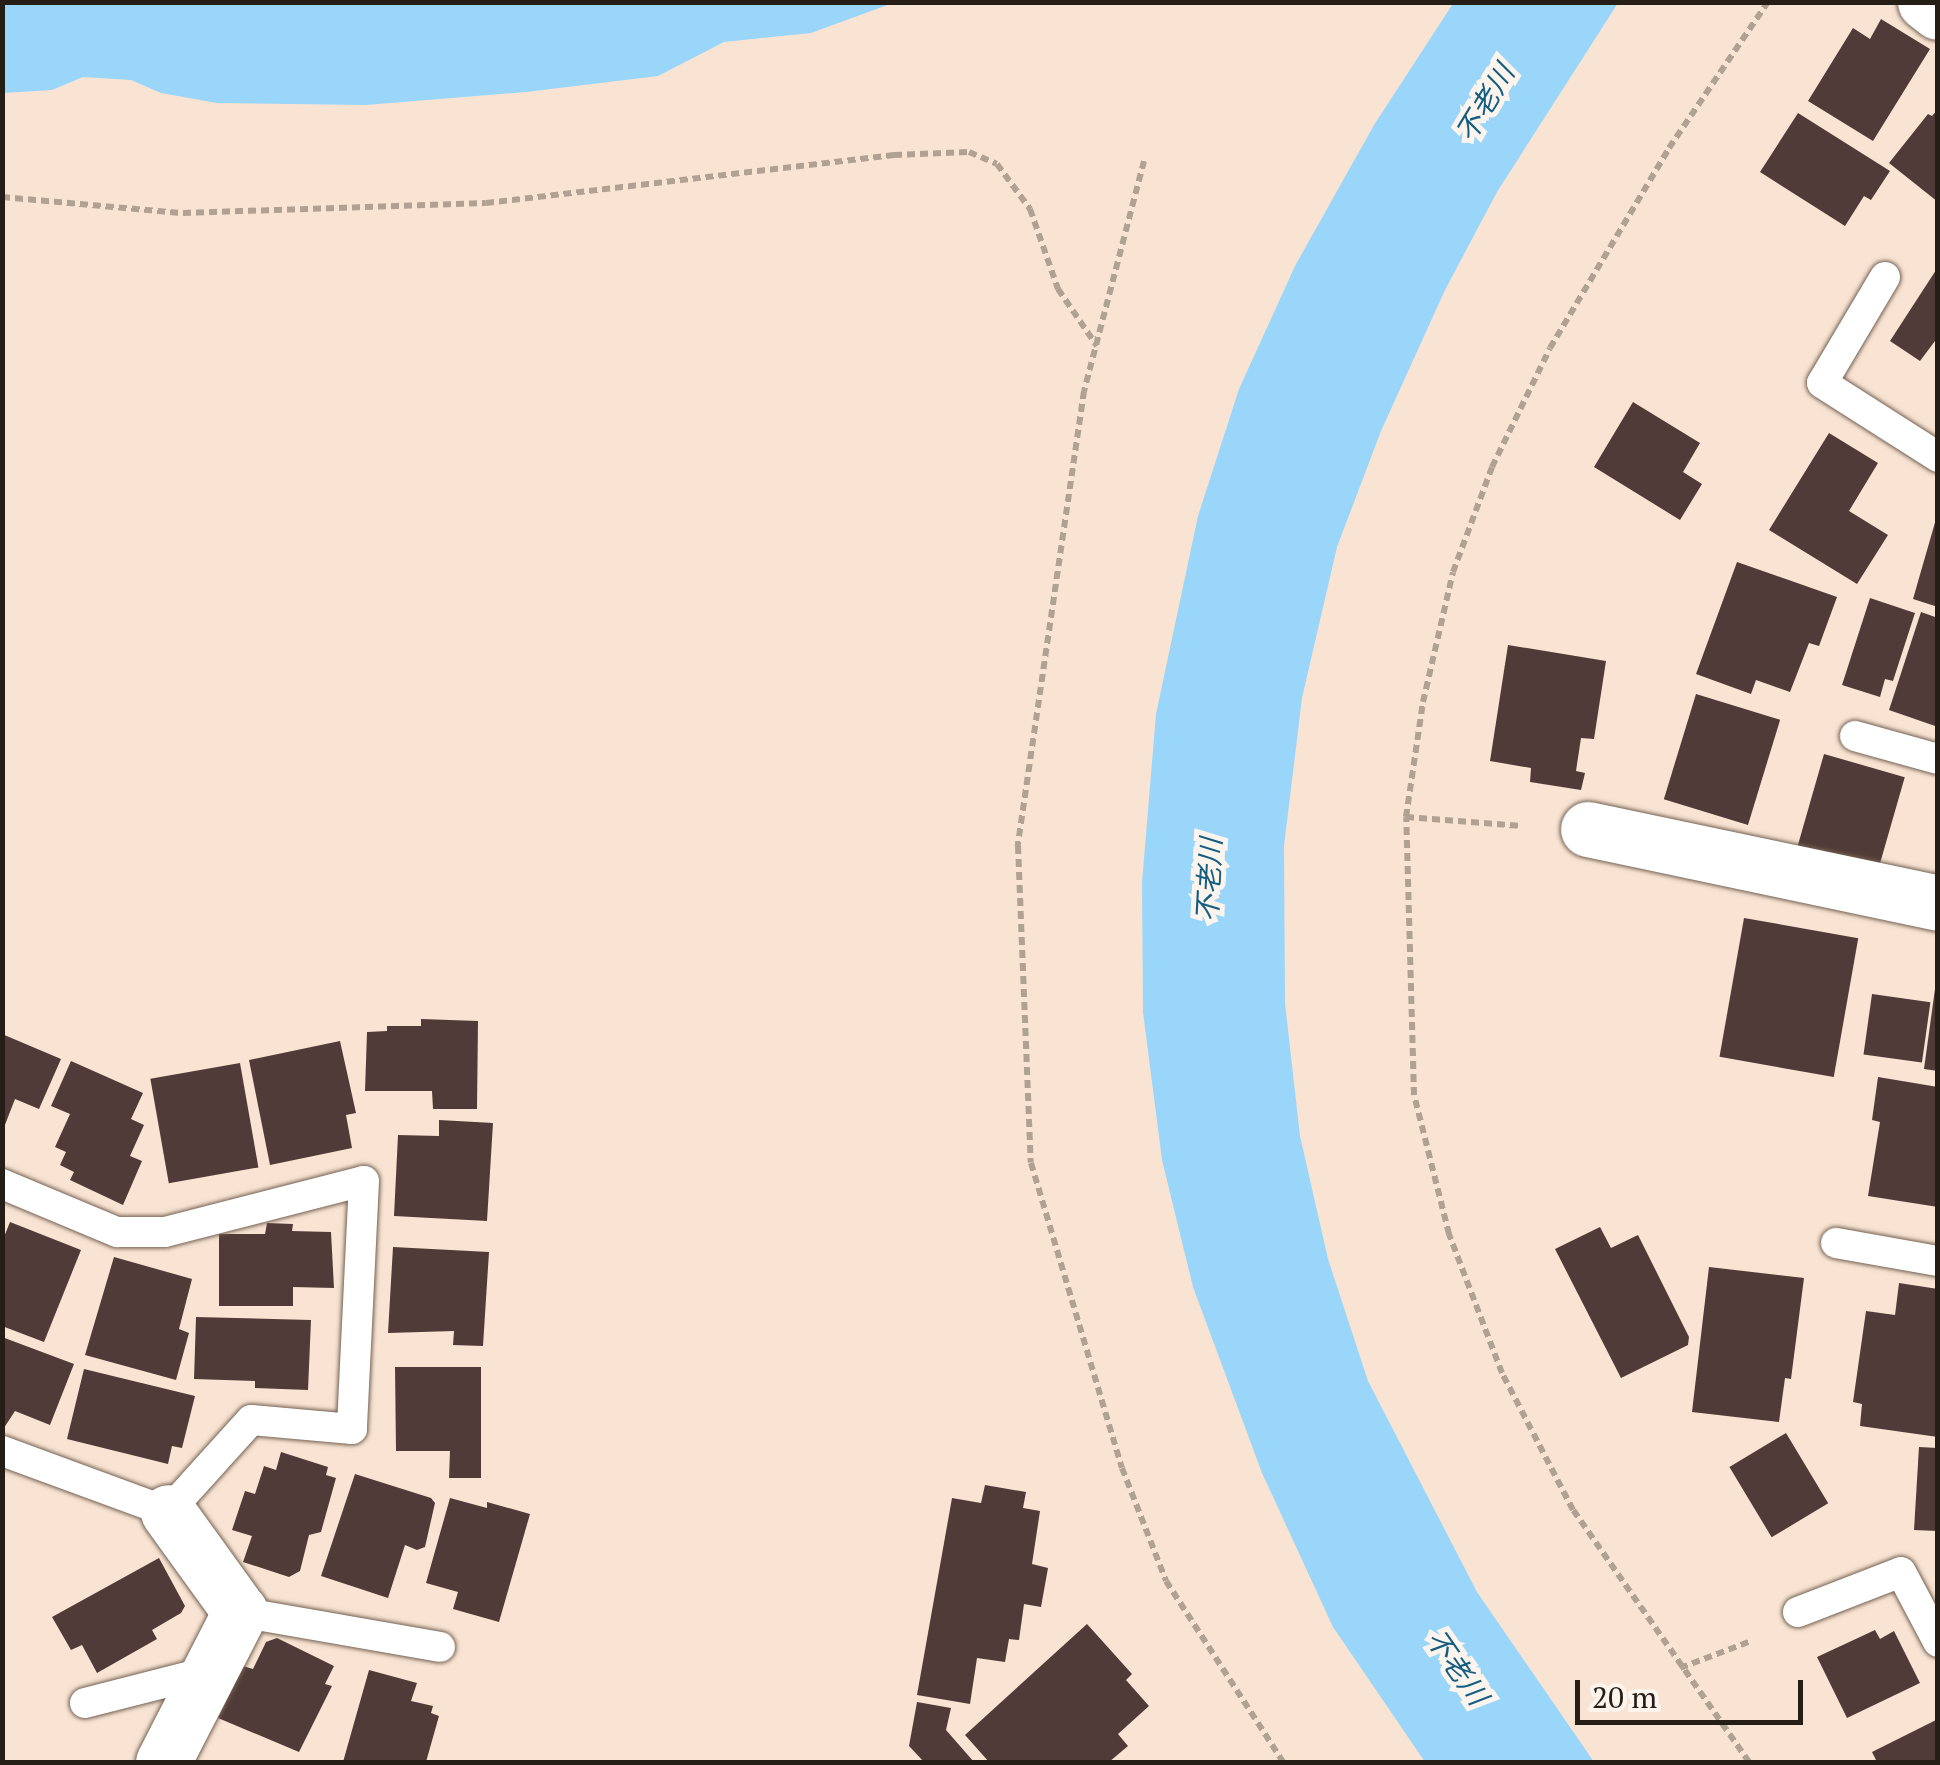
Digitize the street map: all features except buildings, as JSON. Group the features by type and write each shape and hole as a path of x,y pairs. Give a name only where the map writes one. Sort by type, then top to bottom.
{"street":[{"path":"1926,2 1938,12"},
{"path":"1588,828 1936,896"},
{"path":"163,1762 240,1612 168,1512"}],"lane":[{"path":"1885,277 1822,383 1938,456"},
{"path":"1855,736 1938,759"},
{"path":"2,1184 118,1232 165,1232 364,1181 352,1429 251,1420 168,1512 2,1451"},
{"path":"1836,1244 1938,1260"},
{"path":"1798,1612 1901,1572 1938,1642"},
{"path":"240,1612 440,1647"},
{"path":"85,1703 207,1672"}],"path":[{"path":"1749,1762 1573,1510 1502,1373 1449,1234 1414,1095 1406,817 1423,702 1453,572 1492,467 1550,348 1650,181 1768,2"},
{"path":"2,197 184,213 486,203 894,155 970,152 997,164 1030,209 1058,289 1098,348"},
{"path":"1144,161 1084,392 1018,846 1031,1163 1122,1468 1166,1580 1283,1762"},
{"path":"1406,817 1588,828"},
{"path":"1680,1668 1772,1633 1798,1612"}],"water":[{"name":"不老川","path":"1454,2 1618,3 1497,192 1445,290 1381,431 1337,547 1302,698 1284,846 1285,1003 1300,1136 1328,1259 1368,1381 1477,1592 1594,1762 1425,1762 1333,1627 1262,1473 1193,1287 1162,1160 1143,1012 1142,883 1156,714 1198,516 1239,389 1295,266 1374,125"},
{"path":"2,3 893,3 811,33 724,42 658,76 366,105 217,103 161,93 131,80 83,77 52,90 3,93"}]}
